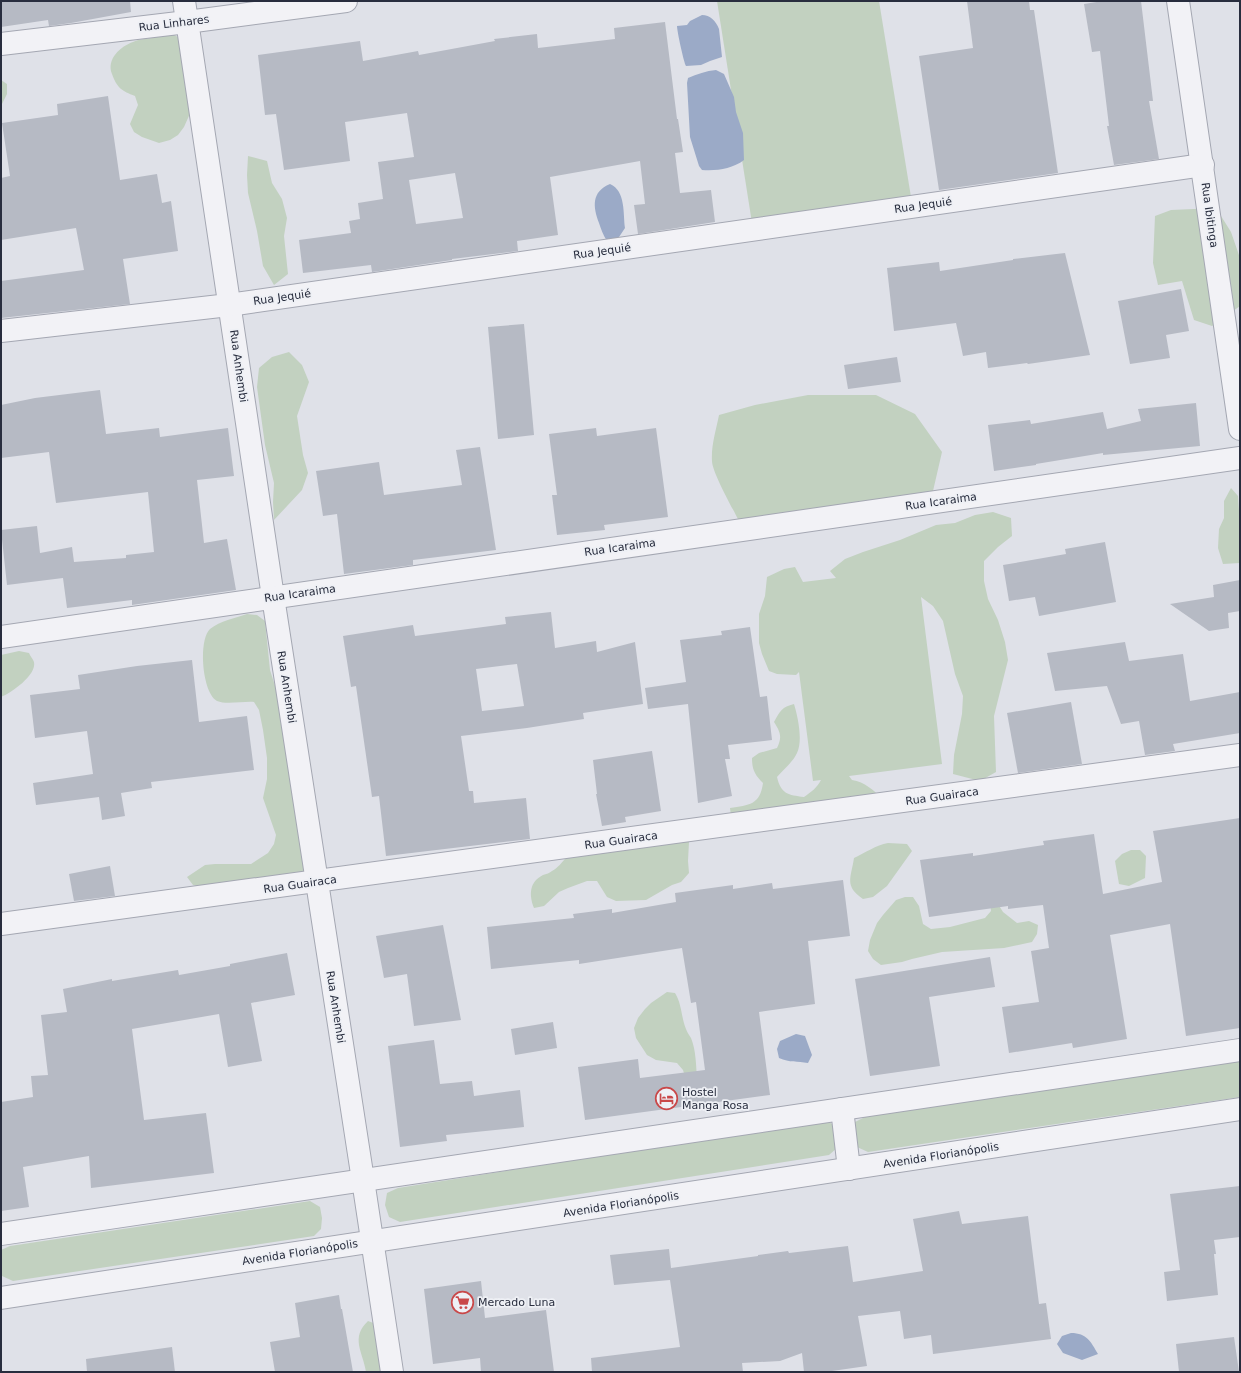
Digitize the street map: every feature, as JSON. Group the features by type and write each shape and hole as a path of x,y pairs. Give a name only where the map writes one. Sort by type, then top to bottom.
{"street":[{"name":"Rua Anhembi","path":"184,1 273,597 392,1372"},
{"name":"Rua Linhares","path":"1,44 346,1"},
{"name":"Rua Ibitinga","path":"1178,1 1203,165 1240,429"},
{"name":"Rua Jequié","path":"1,331 229,305 1203,165"},
{"name":"Rua Icaraima","path":"1,637 1240,458"},
{"name":"Rua Guairaca","path":"1,924 1240,755"},
{"path":"1,1234 1240,1050"},
{"path":"842,1108 849,1169"},
{"name":"Avenida Florianópolis","path":"1,1298 1240,1109"}],"green space":[{"path":"717,1 879,1 911,197 752,223"},
{"path":"170,33 178,37 192,109 184,127 178,135 170,140 159,143 142,137 134,132 130,124 138,105 135,96 123,91 118,86 112,74 111,63 116,54 128,44 138,40"},
{"path":"1,80 7,84 7,94 1,106"},
{"path":"248,156 267,161 272,183 282,199 287,218 284,236 288,274 274,285 263,266 248,193"},
{"path":"1216,208 1231,232 1240,258 1240,306 1212,326 1194,320 1182,281 1158,285 1153,263 1155,216 1171,210"},
{"path":"289,352 302,365 309,382 297,416 303,455 308,473 302,490 274,520 274,483 265,445 257,387 259,368 272,357"},
{"path":"808,395 876,395 915,414 942,452 933,491 739,521 719,482 712,461 712,450 719,415 755,405"},
{"path":"1231,488 1238,496 1240,563 1223,564 1218,548 1219,529 1224,518 1224,501"},
{"path":"993,512 1011,518 1012,536 984,561 984,581 988,599 998,620 1005,642 1008,660 994,716 996,772 980,781 953,774 954,755 962,714 963,696 955,674 943,621 933,606 921,597 942,764 849,776 852,780 869,787 883,799 731,816 730,808 748,805 759,796 763,783 754,772 752,758 759,753 777,748 780,741 780,735 774,722 782,710 790,705 794,704 796,709 800,742 797,753 777,777 779,783 786,793 804,797 816,788 821,780 813,781 799,672 796,675 777,674 769,671 759,643 759,614 765,596 767,577 784,569 795,567 803,582 836,578 830,571 845,559 900,540 936,525 955,523 975,515"},
{"path":"247,614 257,615 265,621 270,670 276,689 305,869 299,876 204,888 193,885 187,877 205,865 251,864 268,853 274,844 276,835 263,798 267,779 267,758 259,710 254,702 225,703 217,701 212,696 208,688 203,666 204,644 206,635 210,629 223,622"},
{"path":"19,651 29,653 34,662 34,667 28,678 11,692 1,697 1,655"},
{"path":"682,836 689,842 689,873 681,882 672,885 646,900 616,901 607,897 597,881 587,881 559,892 544,906 534,908 531,898 531,889 535,881 556,868 566,858"},
{"path":"888,843 907,844 912,851 887,886 873,897 863,899 853,890 851,886 850,881 854,858 875,847"},
{"path":"1131,850 1140,850 1146,856 1145,878 1129,886 1119,884 1115,861 1122,854"},
{"path":"905,897 913,897 919,906 923,924 931,929 950,927 985,918 991,911 990,902 998,904 1003,912 1017,923 1029,921 1038,925 1037,934 1032,942 1004,948 942,952 902,962 881,965 873,959 868,951 870,940 877,923 883,915 896,900"},
{"path":"667,992 675,993 679,1002 684,1024 694,1047 697,1078 686,1080 683,1070 677,1063 656,1060 647,1055 636,1038 634,1028 638,1018 651,1003"},
{"path":"1240,1061 1240,1097 868,1152 857,1147 853,1134 855,1122 865,1117"},
{"path":"826,1120 835,1126 837,1148 829,1155 400,1222 389,1217 385,1205 387,1193 398,1188"},
{"path":"310,1201 320,1207 322,1218 321,1229 314,1236 13,1281 2,1276 1,1273 1,1250 10,1246"},
{"path":"368,1321 376,1324 381,1372 366,1372 364,1365 359,1339 363,1327"}],"water":[{"path":"702,15 710,17 718,26 722,57 701,65 686,66 677,26 687,25 690,21"},
{"path":"716,70 724,74 734,97 736,112 743,133 744,160 734,166 724,169 702,170 699,166 690,137 687,83 688,78"},
{"path":"610,184 615,187 621,197 624,210 625,228 617,240 607,241 597,217 595,200 599,191"},
{"path":"796,1034 805,1036 812,1055 808,1063 783,1060 779,1058 777,1049 780,1041"},
{"path":"1071,1333 1085,1336 1091,1342 1098,1354 1082,1360 1063,1353 1057,1344 1062,1336"}],"building":[{"path":"1,1 130,1 131,12 49,26 48,20 1,27"},
{"path":"967,1 1029,1 1030,10 1034,10 1058,173 939,190 919,56 973,48"},
{"path":"1103,1 1141,1 1153,101 1149,101 1159,159 1114,165 1107,126 1109,126 1100,51 1092,52 1084,4"},
{"path":"665,22 677,119 683,152 675,153 680,193 711,190 715,222 638,234 634,205 645,204 640,161 550,177 558,235 517,241 518,251 452,259 372,272 371,265 303,273 299,240 351,233 349,221 360,219 358,203 383,199 378,162 414,157 407,113 345,122 350,161 284,170 276,114 265,115 258,55 360,41 363,61 418,51 419,55 495,41 494,39 537,34 538,48 615,39 614,28","holes":["455,173 463,218 416,224 409,180"]},
{"path":"108,96 120,180 157,174 162,203 171,201 178,251 123,259 130,304 1,318 1,281 84,270 76,228 1,240 1,178 10,176 2,123 58,115 57,104"},
{"path":"1065,253 1090,355 988,368 986,352 963,356 956,323 894,331 887,268 939,262 940,271 1013,259"},
{"path":"1181,289 1189,331 1166,335 1170,358 1130,364 1118,301"},
{"path":"524,324 534,435 498,439 488,327"},
{"path":"897,357 901,382 848,389 844,365"},
{"path":"100,390 106,434 159,428 160,437 228,428 234,476 197,480 204,543 227,539 236,590 132,605 132,600 67,608 63,578 7,585 1,530 37,526 40,553 72,547 74,562 126,558 126,555 154,552 148,492 56,503 49,452 1,458 1,405 35,398"},
{"path":"1196,403 1200,446 1103,455 1103,453 994,471 988,425 1030,420 1031,424 1103,412 1107,429 1141,421 1138,409"},
{"path":"596,428 597,436 656,428 668,517 604,525 605,530 557,535 552,495 557,495 549,434"},
{"path":"480,447 496,550 413,560 413,565 344,574 337,514 323,516 316,471 379,462 384,495 462,485 456,450"},
{"path":"1105,542 1116,602 1039,616 1035,597 1009,601 1003,565 1066,554 1065,549"},
{"path":"1240,580 1240,611 1228,613 1229,628 1209,631 1170,604 1214,597 1213,585"},
{"path":"551,612 555,648 596,641 597,652 635,642 643,704 583,713 584,719 461,736 469,791 473,791 474,803 526,798 530,839 386,856 379,796 372,797 356,686 351,687 343,636 413,625 415,636 506,624 505,617","holes":["517,664 524,706 482,711 476,669"]},
{"path":"750,627 760,697 767,696 772,740 728,745 730,759 725,759 732,796 698,803 688,704 648,709 645,688 686,682 680,640 722,635 721,631"},
{"path":"1125,642 1129,661 1183,654 1190,701 1240,692 1240,733 1173,744 1175,751 1145,755 1139,721 1121,724 1107,686 1055,691 1047,653"},
{"path":"192,660 199,722 247,716 254,770 151,782 152,788 121,793 125,816 102,820 99,797 36,805 33,783 93,774 87,731 35,738 30,695 80,689 78,675 137,666"},
{"path":"1071,702 1082,764 1018,773 1007,713"},
{"path":"652,751 661,811 625,817 626,822 602,826 596,794 593,760"},
{"path":"1240,818 1240,1028 1186,1036 1170,924 1110,935 1127,1039 1073,1048 1072,1043 1009,1053 1002,1007 1039,1002 1031,951 1049,948 1043,905 1008,909 1008,906 929,917 920,860 973,853 973,856 1044,845 1043,841 1094,834 1103,894 1162,882 1153,831"},
{"path":"110,866 115,896 74,901 69,874"},
{"path":"843,880 850,936 808,941 815,1004 759,1012 770,1095 585,1120 578,1067 638,1059 640,1078 705,1070 696,1002 691,1003 682,948 579,964 579,960 491,969 487,927 574,918 573,914 612,909 612,913 676,902 675,893 733,885 733,889 772,883 773,889"},
{"path":"443,925 461,1020 414,1026 407,974 384,978 376,936"},
{"path":"287,953 295,995 251,1003 262,1061 228,1067 219,1014 132,1029 144,1120 206,1113 214,1173 91,1188 89,1156 23,1167 29,1207 1,1211 1,1102 33,1097 31,1076 48,1075 41,1015 67,1012 63,989 112,979 112,981 178,970 179,975 230,966 230,964"},
{"path":"990,957 995,987 929,997 940,1066 870,1076 855,979"},
{"path":"553,1022 557,1048 515,1055 511,1029"},
{"path":"434,1040 440,1084 472,1081 474,1096 520,1090 524,1127 446,1135 447,1141 400,1147 388,1046"},
{"path":"1240,1186 1240,1237 1214,1240 1218,1295 1167,1301 1164,1272 1180,1270 1170,1194"},
{"path":"959,1211 962,1224 1028,1216 1039,1304 1046,1303 1051,1339 933,1354 931,1335 904,1339 900,1311 858,1316 867,1366 825,1372 804,1372 802,1353 780,1361 742,1363 743,1372 592,1372 591,1358 680,1347 670,1280 614,1285 610,1255 669,1249 671,1268 788,1251 789,1253 848,1246 853,1282 923,1271 913,1219"},
{"path":"481,1281 485,1318 546,1310 554,1372 481,1372 480,1358 433,1364 424,1289"},
{"path":"339,1295 353,1372 275,1372 270,1342 300,1337 295,1303"},
{"path":"1234,1337 1239,1372 1179,1372 1176,1344"},
{"path":"172,1347 175,1372 87,1372 86,1359"}],"place":[{"name":"Hostel Manga Rosa","path":"667,1098"},
{"name":"Mercado Luna","path":"462,1302"}]}
